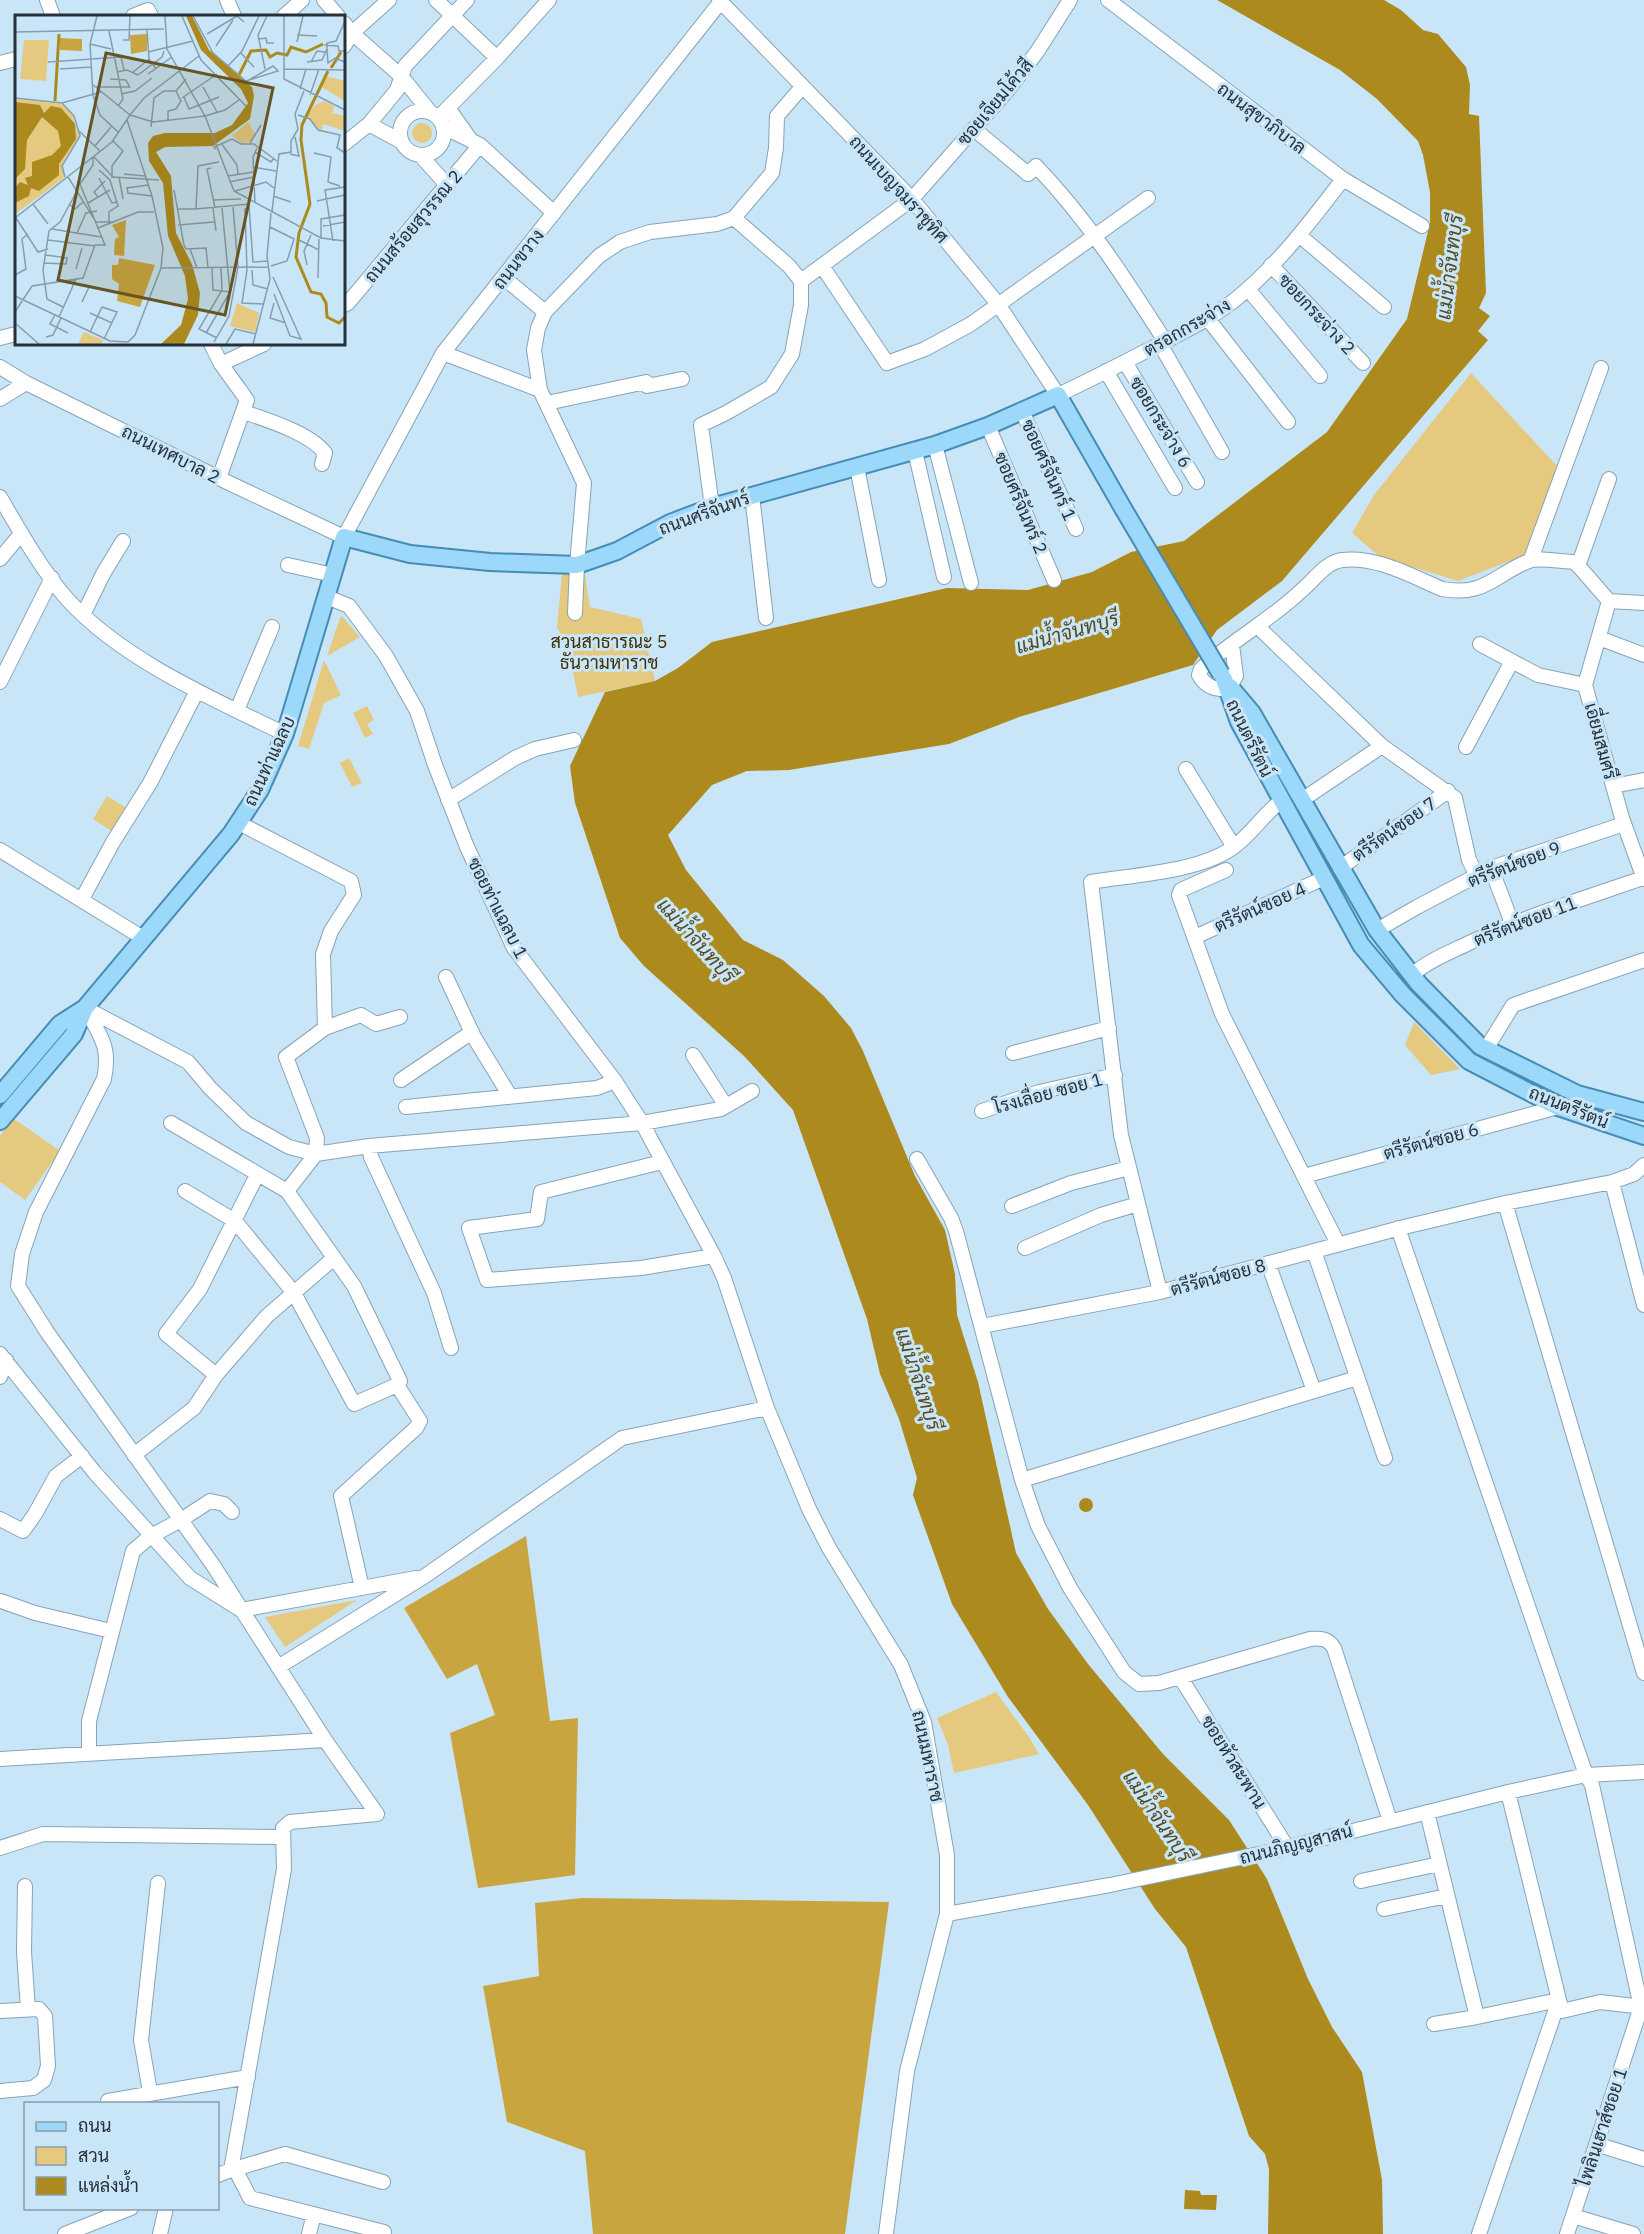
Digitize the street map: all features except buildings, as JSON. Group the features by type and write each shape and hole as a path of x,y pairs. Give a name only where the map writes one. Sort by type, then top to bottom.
{"main road":[{"name":"ถนนศรีจันทร์","path":"344,537 410,554 490,562 577,565 617,551 670,523 712,507 935,445 988,426 1058,395"},
{"name":"ถนนตรีรัตน์","path":"1058,395 1225,682 1252,713 1377,930 1412,975 1480,1046 1577,1094 1644,1112"},
{"name":"ถนนท่าแฉลบ","path":"0,1121 74,1034 85,1008 239,823 260,790 285,734 344,537"},
{"name":"ถนนตรีรัตน์","path":"1225,682 1239,722 1360,945 1403,995 1469,1060 1558,1107 1644,1136"},
{"name":"ถนนท่าแฉลบ","path":"0,1095 60,1024 85,1008"}],"street":[{"path":"47,0 53,15"},
{"path":"227,0 234,15"},
{"path":"285,15 302,0"},
{"path":"324,0 337,15"},
{"path":"389,0 348,28 401,76 440,116 476,143 554,213"},
{"path":"436,0 497,58"},
{"path":"345,143 369,124 397,90 405,66 467,0"},
{"path":"440,116 497,58 549,0"},
{"name":"ซอยเจียมโค้วสี","path":"801,281 912,199 974,129 1037,52 1070,0"},
{"name":"ถนนสุขาภิบาล","path":"1108,0 1343,179 1422,226"},
{"name":"ถนนเบญจมราชูทิศ","path":"720,1 912,199 998,304 1058,395"},
{"name":"ถนนขวาง","path":"344,537 443,353 720,1"},
{"path":"0,63 15,59"},
{"path":"575,613 584,483 543,397 534,350 538,328 545,312 599,256 620,242 650,232 717,224 734,218 772,172 776,148 777,116 802,87"},
{"path":"402,142 401,127 404,120 416,112 440,116 476,143"},
{"path":"420,155 428,154 440,147 445,134 440,116"},
{"path":"369,124 420,155 447,185"},
{"path":"974,129 1028,174 1036,166 1076,210 1163,343 1222,452"},
{"name":"ถนนสร้อยสุวรรณ 2","path":"345,304 447,185 476,143"},
{"name":"ตรอกกระจ่าง","path":"1058,395 1208,318 1248,289 1299,235 1343,179"},
{"path":"822,266 887,363 946,338 971,324 1148,198"},
{"path":"712,507 701,425 771,387 792,354 801,305 801,281 789,266 734,218"},
{"path":"1299,235 1384,307"},
{"name":"ซอยกระจ่าง 2","path":"1271,265 1363,363"},
{"path":"503,277 545,312"},
{"path":"1248,289 1320,376"},
{"path":"1208,318 1288,422"},
{"path":"0,338 15,334"},
{"path":"212,345 221,364 247,400 219,478"},
{"path":"221,364 262,345"},
{"path":"443,353 543,397 646,382 647,386 682,379"},
{"name":"ซอยกระจ่าง 6","path":"1125,362 1197,482"},
{"path":"1531,560 1601,368"},
{"path":"3,369 11,382 3,397"},
{"name":"ถนนเทศบาล 2","path":"3,369 26,383 344,537"},
{"path":"1106,372 1175,488"},
{"path":"3,397 26,383"},
{"name":"ซอยศรีจันทร์ 1","path":"1022,411 1076,529"},
{"path":"244,412 278,424 317,445 325,453 322,464"},
{"name":"ซอยศรีจันทร์ 2","path":"988,426 1054,580"},
{"path":"935,445 971,583"},
{"path":"915,451 944,577"},
{"path":"857,467 879,580"},
{"path":"1578,566 1609,478"},
{"path":"752,495 766,618"},
{"path":"0,497 21,534 68,600 124,647 197,691 285,734"},
{"path":"0,559 21,534"},
{"path":"84,613 103,574 123,541"},
{"path":"1232,645 1236,676 1225,682 1209,686 1200,678 1199,672 1203,667 1232,645 1257,627 1337,561 1376,562 1442,589 1454,591 1469,590 1484,585 1531,560 1575,562 1609,601 1644,603"},
{"path":"288,565 333,575"},
{"path":"0,682 52,578"},
{"name":"ซอยท่าแฉลบ 1","path":"327,597 349,606 386,656 417,711 466,847 514,948 615,1081 642,1123 724,1278"},
{"name":"เอี่ยมสมศรี","path":"1609,601 1585,685 1624,824 1644,878"},
{"path":"237,710 272,627"},
{"path":"1257,627 1382,746 1455,798 1469,860 1477,876"},
{"path":"1599,638 1644,655"},
{"path":"1480,644 1538,675 1585,685"},
{"path":"1466,747 1512,661"},
{"path":"82,899 113,842 150,783 197,691"},
{"path":"448,800 515,758 541,747 574,740"},
{"path":"1302,800 1382,746"},
{"path":"1186,769 1234,847 1271,808 1282,801"},
{"path":"1613,786 1644,780"},
{"name":"ตรีรัตน์ซอย 7","path":"1340,868 1448,791"},
{"path":"239,823 351,881 354,895 331,931 323,954 325,1028"},
{"name":"ตรีรัตน์ซอย 9","path":"1377,930 1491,868 1624,824"},
{"name":"ตรีรัตน์ซอย 8","path":"1234,847 1185,867 1090,882 1121,1135 1160,1292 1398,1228 1504,1203 1612,1182 1634,1174 1644,1165"},
{"path":"0,850 143,938"},
{"path":"1491,868 1512,923"},
{"path":"1226,870 1178,892 1222,1014 1338,1244"},
{"name":"ตรีรัตน์ซอย 4","path":"1195,936 1324,878"},
{"name":"ตรีรัตน์ซอย 11","path":"1412,975 1434,959 1512,923 1644,878"},
{"path":"1486,1049 1512,1005 1644,960"},
{"path":"446,976 472,1032 510,1096"},
{"path":"85,1008 188,1062 210,1088 246,1123 289,1147 316,1154 369,1146 642,1123 721,1109 752,1091"},
{"path":"85,1008 106,1049 108,1061 104,1078 36,1212 22,1254 18,1286 47,1332 213,1565 325,1740 376,1814 290,1822 283,1828 285,1869 233,2170 250,2198 384,2232"},
{"path":"287,1191 316,1154 317,1138 286,1057 325,1028 356,1016 364,1016 376,1024 400,1017"},
{"path":"1013,1053 1109,1028"},
{"path":"401,1080 472,1032"},
{"path":"693,1055 726,1106"},
{"name":"โรงเลื่อย ซอย 1","path":"982,1111 1039,1092 1115,1075"},
{"path":"406,1107 597,1088 615,1081"},
{"name":"ตรีรัตน์ซอย 6","path":"1304,1176 1558,1107"},
{"path":"171,1123 287,1191 354,1287 400,1382 398,1385 420,1421 416,1428 341,1496 362,1588"},
{"path":"369,1146 434,1293 451,1348"},
{"path":"917,1159 951,1218 1022,1480 1038,1526 1057,1565 1124,1672 1139,1684 1147,1685 1310,1639 1318,1638 1329,1641 1334,1648 1390,1821"},
{"path":"662,1162 542,1192 537,1219 469,1228 487,1280 640,1268 714,1256"},
{"path":"1012,1206 1071,1183 1129,1168"},
{"path":"216,1375 166,1334 200,1289 257,1175"},
{"path":"1612,1182 1644,1305"},
{"path":"185,1191 235,1221 294,1293 354,1404 398,1385"},
{"path":"1504,1203 1644,1673"},
{"path":"1025,1248 1101,1215 1138,1204"},
{"path":"1398,1228 1586,1775 1592,1785 1642,2007 1600,2002 1562,2011 1508,1792"},
{"path":"1314,1251 1385,1458"},
{"path":"134,1455 194,1408 216,1375 267,1316 334,1258"},
{"path":"1268,1263 1314,1391"},
{"name":"ถนนมหาราช","path":"724,1278 767,1408 809,1509 829,1548 901,1665 924,1722 946,1855 947,1914 907,2071 886,2234"},
{"path":"982,1326 1160,1292"},
{"path":"3,1357 82,1456 190,1578 241,1610 425,1576"},
{"path":"0,1377 3,1357"},
{"path":"1022,1480 1357,1378"},
{"path":"278,1667 425,1576 622,1438 767,1408"},
{"path":"0,1519 29,1534 35,1514 56,1476 82,1456"},
{"path":"88,1754 89,1721 133,1551 151,1536 210,1501 224,1504 232,1512"},
{"path":"2,1601 35,1613 111,1631"},
{"name":"ซอยหัวสะพาน","path":"1180,1677 1287,1847"},
{"path":"0,1759 325,1740"},
{"name":"ถนนภิญญสาสน์","path":"947,1914 1110,1885 1273,1851 1508,1792 1586,1775 1644,1772"},
{"path":"1427,1812 1477,2017"},
{"path":"0,1848 43,1834 283,1837"},
{"path":"1361,1881 1439,1864"},
{"path":"150,2092 141,2040 158,1883"},
{"path":"25,1886 24,1952 28,2009"},
{"path":"1384,1908 1447,1896"},
{"path":"1434,2024 1559,2000"},
{"path":"1479,2234 1559,2000"},
{"name":"ไพลินเฮาส์ซอย 1","path":"1566,2234 1642,2007"},
{"path":"0,2011 39,2008 45,2016 48,2066 44,2080 33,2088 0,2091"},
{"path":"108,2101 248,2077"},
{"path":"1596,2144 1644,2159"},
{"path":"219,2175 285,2154 383,2181"},
{"path":"65,2234 126,2210"},
{"path":"160,2234 166,2210"},
{"path":"309,2234 314,2214"},
{"path":"1573,2216 1633,2234"}],"green space":[{"path":"422,123 429,126 432,133 429,140 422,143 415,140 412,133 415,126"},
{"path":"1471,373 1557,466 1527,554 1458,581 1380,557 1352,533 1374,495"},
{"name":"สวนสาธารณะ 5 ธันวามหาราช","path":"583,563 590,607 641,619 655,681 578,697 569,652 557,627 563,564"},
{"path":"341,615 360,637 327,656"},
{"path":"324,660 341,695 324,703 309,749 298,746"},
{"path":"367,706 374,720 367,724 373,734 365,738 353,713"},
{"path":"349,758 362,783 352,787 340,763"},
{"path":"107,796 128,809 113,832 93,819"},
{"path":"1414,1022 1460,1069 1431,1075 1405,1045"},
{"path":"13,1118 60,1151 25,1200 0,1182 0,1136"},
{"path":"357,1600 285,1647 265,1617"},
{"path":"996,1692 1039,1754 954,1773 948,1745 937,1718"}],"shaded area":[{"path":"526,1536 550,1721 578,1718 575,1875 478,1888 450,1733 495,1715 477,1664 447,1679 404,1608"},
{"path":"582,1898 889,1902 845,2234 593,2234 585,2151 507,2122 483,1986 539,1976 535,1903"}],"water":[{"name":"แม่น้ำจันทบุรี","path":"1217,0 1384,0 1401,10 1423,30 1438,34 1466,67 1470,85 1469,114 1479,116 1486,293 1479,308 1490,316 1478,331 1488,340 1282,581 1217,630 1193,665 1019,717 949,744 789,770 747,771 712,785 668,835 686,870 743,940 783,960 824,996 851,1028 863,1051 915,1176 945,1230 955,1274 957,1315 978,1382 1016,1553 1048,1609 1088,1664 1163,1754 1229,1820 1267,1879 1308,1979 1332,2027 1362,2072 1382,2180 1383,2234 1268,2234 1269,2169 1265,2154 1249,2136 1186,1947 1155,1909 1088,1805 1008,1697 952,1604 913,1495 917,1478 899,1419 880,1374 867,1319 793,1110 744,1056 644,966 620,938 575,803 570,766 605,692 655,681 678,668 712,642 947,588 1028,590 1092,572 1131,552 1184,541 1327,432 1407,319 1430,223 1430,192 1423,155 1418,141 1377,99 1340,70"},
{"path":"1086,1498 1091,1500 1093,1505 1091,1510 1086,1512 1081,1510 1079,1505 1081,1500"},
{"path":"1185,2190 1200,2191 1201,2195 1217,2195 1216,2210 1184,2209"}]}
